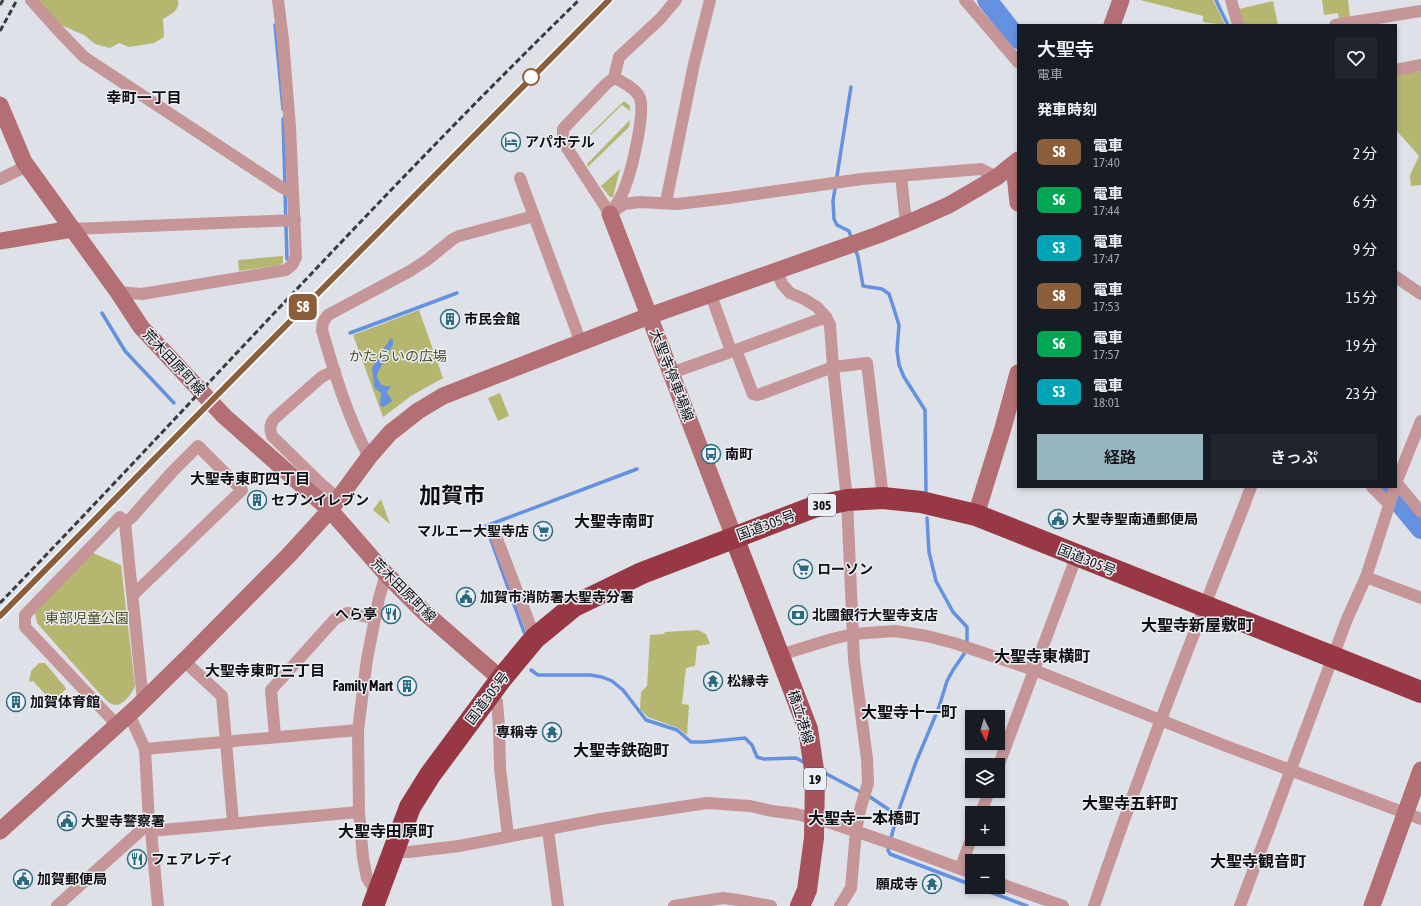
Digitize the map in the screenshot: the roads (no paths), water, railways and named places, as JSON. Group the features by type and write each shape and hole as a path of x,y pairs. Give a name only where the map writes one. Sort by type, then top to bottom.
{"highway":[{"name":"国道305号","path":"376,900 392,852 410,808 430,776 496,686 535,638 574,606 642,572 814,507 847,500 883,498 921,502 976,515 1204,607 1421,692"}],"main road":[{"name":"橋立港線","path":"734,536 808,729 815,777 815,820 814,838 806,890 800,906"}],"street":[{"path":"30,0 84,57 281,187 293,193"},
{"path":"118,292 142,294 286,270 292,265 296,257 295,220 287,82 278,0"},
{"path":"610,214 567,148 563,138 563,129 606,84 614,78 619,57 660,19 676,0"},
{"path":"666,202 694,64 710,0"},
{"path":"965,0 1017,61"},
{"path":"1112,24 1121,0"},
{"path":"1231,0 1238,24"},
{"path":"1344,24 1421,11"},
{"path":"1397,70 1421,65"},
{"path":"610,214 619,201 626,186 634,156 642,114 639,96 622,81 614,78"},
{"name":"荒木田原町線","path":"0,106 24,162 118,292 141,327 224,416 334,505 386,574 496,686"},
{"path":"0,831 184,662 289,555 334,505 369,457 390,433 418,410 443,396 649,316 711,295 906,223 949,205 997,177 1016,162"},
{"path":"1016,162 1017,183"},
{"path":"0,179 27,166"},
{"path":"610,214 624,204 639,202 666,202 678,204 862,179 981,169 997,177"},
{"path":"901,176 906,223"},
{"path":"520,178 581,343"},
{"name":"大聖寺停車場線","path":"610,214 734,536"},
{"path":"369,457 359,438 335,371 322,330 323,322 328,315 410,271 427,260 453,239 459,236 534,216"},
{"path":"0,241 72,229 295,220"},
{"path":"777,271 782,284 790,293 804,298 817,307 826,317 830,325 847,500 854,660 867,759 868,783 860,810 856,831 851,888 840,906"},
{"path":"1397,278 1421,294"},
{"path":"711,295 753,394 758,395 833,367 867,363 883,498"},
{"path":"671,373 826,317"},
{"path":"334,505 319,482 272,436 270,428 274,419 318,380 335,371"},
{"path":"976,515 1017,377"},
{"path":"1397,482 1421,421"},
{"path":"125,523 198,446 242,490 133,595"},
{"path":"1397,486 1421,512"},
{"path":"1094,906 1161,720 1204,607 1236,530 1251,488"},
{"path":"1373,488 1389,504"},
{"path":"1240,906 1348,619 1366,577 1395,488"},
{"path":"143,701 125,523 120,517 25,615 25,627 123,719 145,749 150,827 158,902 148,906"},
{"path":"494,531 535,638"},
{"path":"1001,758 1077,555"},
{"path":"376,900 367,878 363,858 360,812 358,730 367,660 378,598 386,574"},
{"path":"1366,577 1421,598"},
{"path":"275,736 271,690 335,619 347,613 375,618"},
{"path":"780,655 832,638 853,634 895,631 927,636 954,643 1034,670 1291,771 1421,820"},
{"path":"184,662 222,696 233,822"},
{"path":"496,686 500,768 508,836"},
{"path":"145,749 275,736 358,730"},
{"path":"1372,906 1421,770"},
{"path":"392,852 409,852 459,846 508,836 707,803 750,806 831,822 965,871"},
{"path":"57,906 150,827 360,812"},
{"path":"548,830 558,906"},
{"path":"960,869 969,846"},
{"path":"1005,885 1063,906"},
{"path":"674,906 723,898 771,906"}],"water":[{"path":"390,339 393,339 393,344 377,374 381,385 391,387 387,393 392,400 383,407 380,405 381,393 374,387 372,368"}],"waterway":[{"path":"987,0 1017,38"},
{"path":"1216,0 1228,24"},
{"path":"275,25 283,109"},
{"path":"851,87 833,201 834,219 837,225 849,231 852,240"},
{"path":"283,119 285,186"},
{"path":"285,193 287,259"},
{"path":"855,248 863,286 882,289 889,294 899,325 897,350 899,365 904,377 925,410 926,491"},
{"path":"350,333 457,293"},
{"path":"102,313 125,351 174,403"},
{"path":"524,632 486,526 637,469"},
{"path":"1387,488 1421,529"},
{"path":"927,518 929,552 936,581 953,612 967,627 967,643"},
{"path":"897,815 916,762 939,707 947,681 964,654"},
{"path":"531,670 538,675 590,675 602,677 612,681 623,690 646,720 677,730 691,742 745,738 752,745 757,757 764,759 796,758 807,764"},
{"path":"821,771 870,797 897,815 888,850 890,854 965,882"},
{"path":"995,894 1027,906"}],"railway":[{"path":"0,5 3,0"},
{"path":"0,31 17,0"},
{"path":"0,603 431,148 579,0"},
{"path":"0,616 233,378 609,0"}],"train":[{"name":"S8","path":"0,616 532,76 609,0"}],"place":[{"name":"アパホテル","path":"511,142"},
{"name":"市民会館","path":"450,319"},
{"name":"南町","path":"711,454"},
{"name":"セブンイレブン","path":"257,500"},
{"name":"大聖寺聖南通郵便局","path":"1058,519"},
{"name":"マルエー大聖寺店","path":"543,531"},
{"name":"ローソン","path":"803,569"},
{"name":"加賀市消防署大聖寺分署","path":"466,597"},
{"name":"へら亭","path":"391,614"},
{"name":"北國銀行大聖寺支店","path":"798,615"},
{"name":"松縁寺","path":"713,681"},
{"name":"Family Mart","path":"407,686"},
{"name":"加賀体育館","path":"16,702"},
{"name":"専稱寺","path":"552,732"},
{"name":"大聖寺警察署","path":"67,821"},
{"name":"フェアレディ","path":"137,859"},
{"name":"加賀郵便局","path":"23,879"},
{"name":"願成寺","path":"932,884"}],"district":[{"name":"幸町一丁目","path":"144,98"},
{"name":"大聖寺東町四丁目","path":"250,479"},
{"name":"加賀市","path":"452,495"},
{"name":"大聖寺南町","path":"614,521"},
{"name":"大聖寺新屋敷町","path":"1197,625"},
{"name":"大聖寺東横町","path":"1042,656"},
{"name":"大聖寺東町三丁目","path":"265,671"},
{"name":"大聖寺十一町","path":"909,712"},
{"name":"大聖寺鉄砲町","path":"621,750"},
{"name":"大聖寺五軒町","path":"1130,803"},
{"name":"大聖寺一本橋町","path":"864,818"},
{"name":"大聖寺田原町","path":"386,831"},
{"name":"大聖寺観音町","path":"1258,861"}],"park label":[{"name":"かたらいの広場","path":"398,356"},
{"name":"東部児童公園","path":"87,618"}]}
